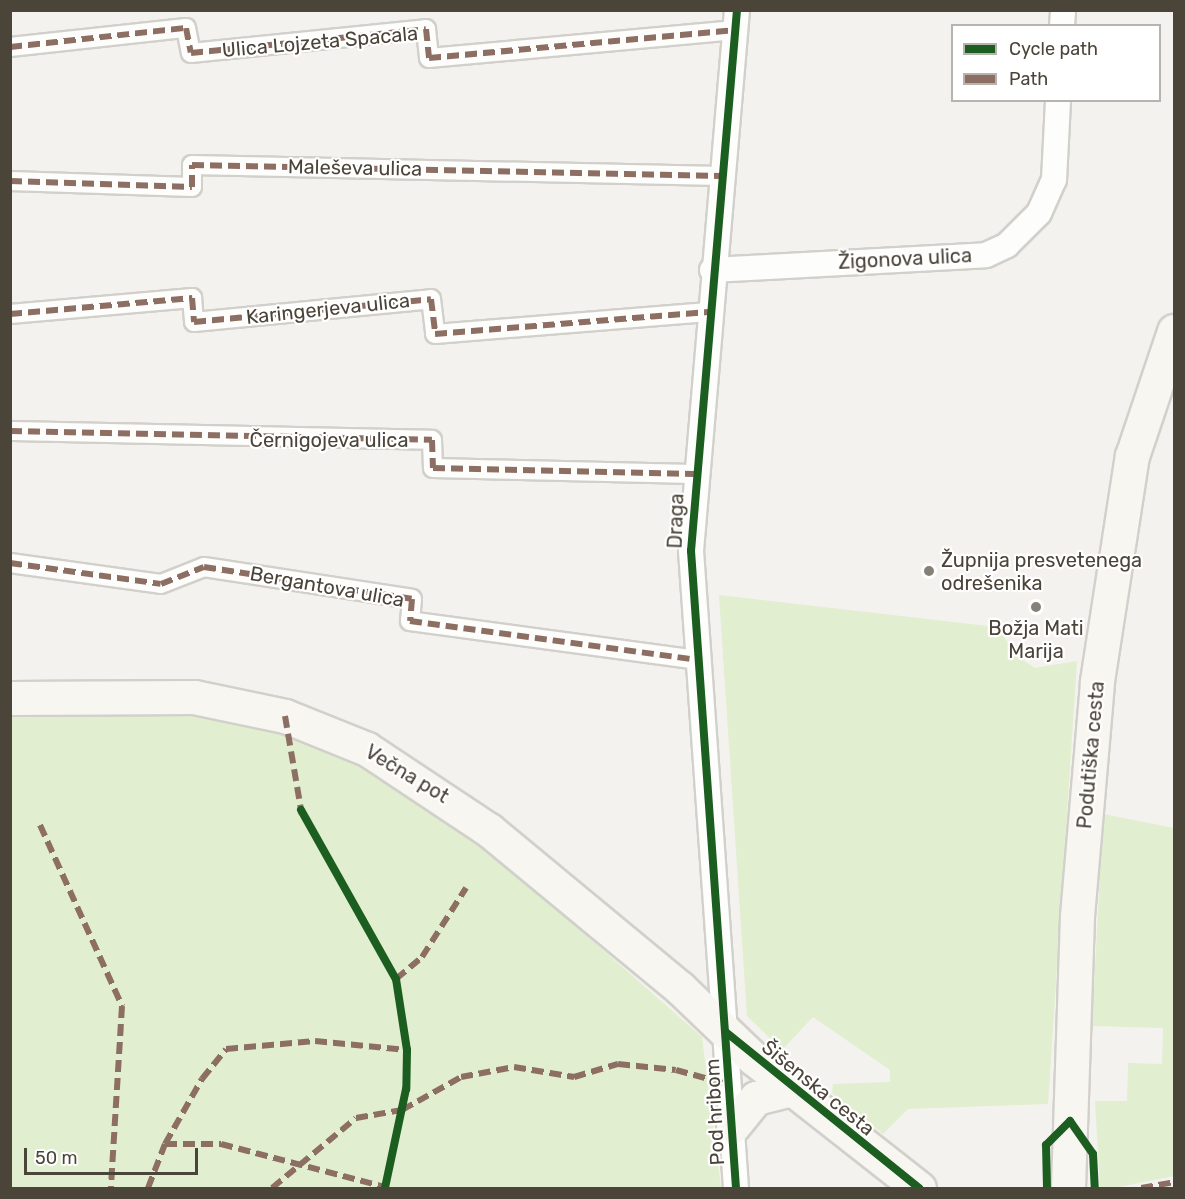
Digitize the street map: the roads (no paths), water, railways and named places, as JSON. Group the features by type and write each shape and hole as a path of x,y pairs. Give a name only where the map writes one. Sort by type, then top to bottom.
{"main road":[{"name":"Podutiška cesta","path":"1068,1188 1077,916 1097,681 1132,456 1174,331"},
{"name":"Večna pot","path":"10,698 194,698 285,716 339,736 446,797 727,1033"},
{"name":"Šišenska cesta","path":"727,1033 791,1089 919,1188"},
{"path":"733,1126 756,1098 791,1089"}],"street":[{"name":"Ulica Lojzeta Spacala","path":"10,46 186,28 191,53 426,29 429,58 736,20"},
{"name":"Draga","path":"727,1033 697,660 691,551 694,474 736,20"},
{"name":"Žigonova ulica","path":"712,270 986,255 1007,245 1039,213 1054,180 1058,102"},
{"name":"Maleševa ulica","path":"10,181 192,187 192,165 721,176"},
{"name":"Karingerjeva ulica","path":"10,314 192,298 194,322 431,299 435,334 708,312"},
{"name":"Černigojeva ulica","path":"10,431 432,440 433,468 694,474"},
{"name":"Bergantova ulica","path":"10,562 161,584 204,567 412,599 410,621 697,660"},
{"name":"Pod hribom","path":"727,1033 736,1188"}],"place":[{"name":"Župnija presvetenega odrešenika","path":"929,571"},
{"name":"Božja Mati Marija","path":"1036,607"}]}
